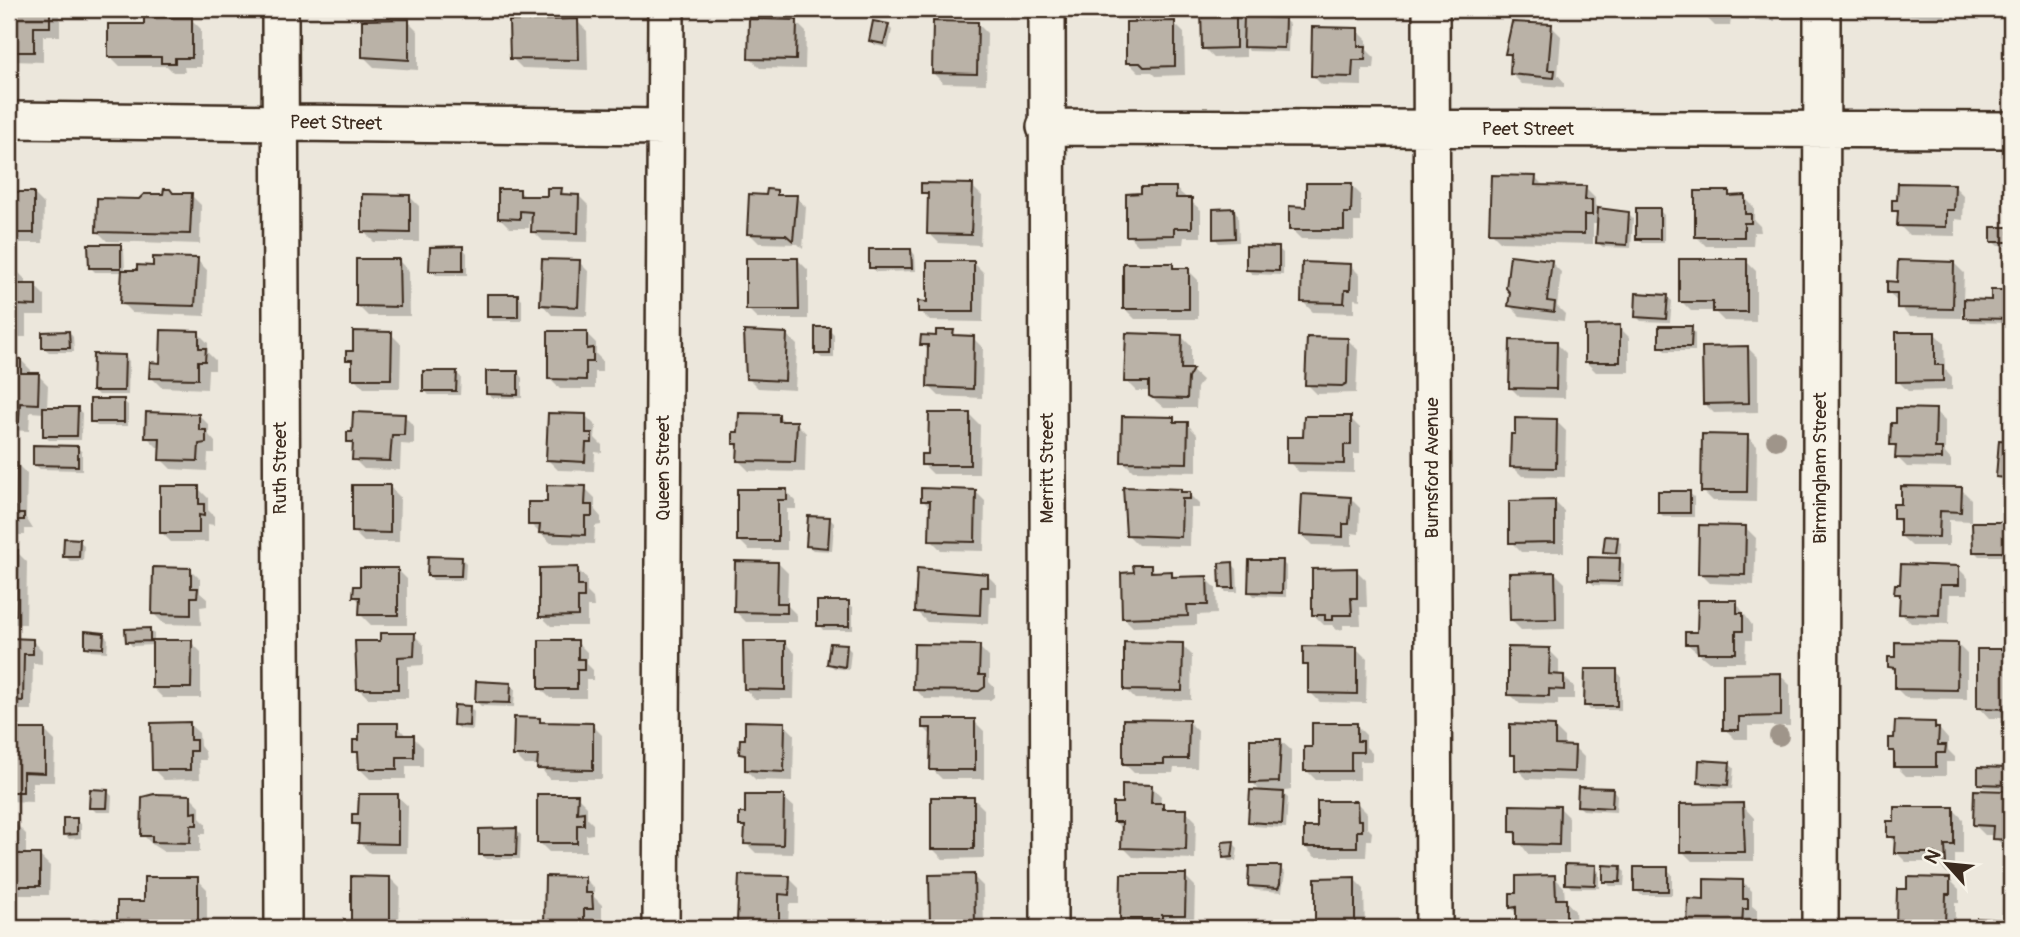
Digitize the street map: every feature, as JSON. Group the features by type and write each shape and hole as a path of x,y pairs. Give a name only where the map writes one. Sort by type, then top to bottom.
{"street":[{"name":"Ruth Street","path":"279,9 282,928"},
{"name":"Queen Street","path":"661,928 666,9"},
{"name":"Merritt Street","path":"1047,9 1045,127 1049,928"},
{"name":"Burnsford Avenue","path":"1431,9 1434,928"},
{"name":"Birmingham Street","path":"1820,928 1822,9"},
{"name":"Peet Street","path":"9,120 664,128"},
{"name":"Peet Street","path":"1045,127 2011,130"}],"building":[{"path":"9,9 50,9 50,27 34,27 34,52 9,52"},
{"path":"1201,9 1236,9 1236,48 1202,49"},
{"path":"1703,9 1766,9 1766,12 1721,10 1721,17 1703,17"},
{"path":"1244,16 1285,18 1284,48 1243,47"},
{"path":"144,17 192,17 192,58 175,58 175,63 161,63 161,57 108,57 108,24 144,24"},
{"path":"409,19 409,60 362,57 362,20"},
{"path":"578,19 579,60 510,59 509,21"},
{"path":"749,19 797,20 796,60 748,59"},
{"path":"873,21 889,24 884,44 869,41"},
{"path":"933,21 978,22 977,74 932,73"},
{"path":"1175,21 1175,66 1144,67 1140,63 1126,63 1126,22"},
{"path":"1512,22 1552,24 1548,70 1555,70 1554,78 1510,74 1511,54 1505,54"},
{"path":"1312,27 1358,28 1358,46 1366,46 1365,60 1353,60 1352,77 1311,76"},
{"path":"1491,175 1536,176 1535,185 1586,186 1585,200 1592,200 1592,215 1584,215 1584,234 1489,233"},
{"path":"921,183 973,184 971,235 927,234 928,193 921,193"},
{"path":"1306,183 1352,183 1351,213 1344,213 1344,230 1289,230 1289,206 1306,207"},
{"path":"1898,183 1955,184 1954,210 1946,210 1946,227 1897,226 1898,211 1892,211 1892,200 1897,200"},
{"path":"1141,187 1176,187 1176,198 1192,198 1192,228 1174,228 1174,235 1126,236 1126,194 1141,193"},
{"path":"547,188 562,188 561,194 579,195 578,233 531,232 532,212 520,211 520,219 498,218 498,189 520,189 520,196 547,196"},
{"path":"164,189 170,189 173,193 192,193 190,234 96,232 97,198 139,199 144,194 163,194"},
{"path":"767,189 777,190 777,195 797,195 793,241 786,235 747,234 749,194 766,195"},
{"path":"1695,191 1729,191 1729,196 1745,195 1745,214 1751,214 1751,223 1744,223 1744,237 1695,237"},
{"path":"9,192 34,192 34,233 9,233"},
{"path":"362,194 410,195 410,233 362,232"},
{"path":"1234,208 1235,238 1213,239 1213,209"},
{"path":"1598,208 1629,212 1627,245 1596,243"},
{"path":"1636,208 1660,208 1660,239 1636,239"},
{"path":"1991,227 2009,227 2009,242 1991,242"},
{"path":"88,244 121,244 121,268 89,268"},
{"path":"463,246 463,271 429,271 430,247"},
{"path":"1246,246 1279,247 1279,271 1246,270"},
{"path":"869,249 911,249 912,268 869,268"},
{"path":"1510,255 1552,260 1547,301 1555,302 1554,312 1508,306 1510,293 1506,288"},
{"path":"153,257 198,258 195,306 120,304 122,270 137,270 137,265 153,266"},
{"path":"746,258 798,258 799,310 746,310"},
{"path":"356,259 399,259 400,307 356,306"},
{"path":"542,259 580,260 578,307 540,305"},
{"path":"1679,259 1747,259 1747,312 1713,312 1713,302 1679,302"},
{"path":"1898,260 1954,262 1953,309 1897,308 1897,293 1887,293 1887,281 1897,282"},
{"path":"927,261 974,261 974,312 918,312 918,301 927,302"},
{"path":"1302,262 1351,264 1350,290 1345,290 1344,303 1301,302"},
{"path":"1123,263 1173,263 1173,268 1189,268 1189,309 1123,309"},
{"path":"9,268 17,268 17,284 36,284 36,306 17,305 16,328 9,328"},
{"path":"1991,290 2011,290 2011,319 1964,318 1964,299 1991,300"},
{"path":"1636,293 1668,295 1666,319 1635,317"},
{"path":"487,294 518,294 518,317 487,317"},
{"path":"1620,325 1620,362 1585,362 1585,326"},
{"path":"1659,326 1692,326 1691,347 1659,347"},
{"path":"815,327 830,327 830,354 815,354"},
{"path":"161,330 199,331 199,348 206,348 205,361 198,361 198,379 149,378 150,362 160,363"},
{"path":"936,330 954,330 953,335 974,336 973,389 927,387 928,345 920,345 921,335 936,336"},
{"path":"69,331 70,348 42,348 42,332"},
{"path":"353,331 392,332 391,379 352,379 352,360 346,360 346,351 353,351"},
{"path":"548,331 587,331 587,349 593,348 593,362 586,362 586,380 548,379"},
{"path":"744,331 787,333 785,381 746,379"},
{"path":"1896,332 1935,332 1935,365 1943,365 1943,381 1896,382"},
{"path":"1126,333 1182,335 1181,369 1193,369 1188,378 1187,399 1153,398 1149,396 1149,382 1124,382"},
{"path":"1307,337 1348,338 1347,383 1342,386 1305,385"},
{"path":"1510,340 1557,341 1556,389 1509,388"},
{"path":"1748,346 1749,403 1703,404 1702,347"},
{"path":"93,354 125,355 124,391 92,391"},
{"path":"9,358 21,359 21,373 39,373 38,404 20,403 19,422 9,422"},
{"path":"423,371 457,371 456,391 423,391"},
{"path":"486,371 518,371 518,395 486,394"},
{"path":"90,399 124,399 124,422 90,422"},
{"path":"43,407 78,407 77,436 43,436"},
{"path":"1896,408 1936,409 1935,448 1942,448 1942,459 1895,458 1896,445 1890,445 1891,423 1896,423"},
{"path":"146,412 199,414 199,430 206,430 206,443 199,444 198,461 159,460 160,438 145,438"},
{"path":"353,412 405,414 404,435 392,435 390,461 352,460 353,442 347,442 347,432 352,432"},
{"path":"548,413 586,414 586,433 592,433 592,443 586,443 585,462 546,460"},
{"path":"739,413 779,414 779,421 797,421 795,462 737,461 738,444 733,444 733,432 738,432"},
{"path":"929,413 970,413 970,465 921,465 921,454 928,454"},
{"path":"1122,416 1174,417 1174,422 1188,422 1187,463 1121,462"},
{"path":"1304,416 1351,416 1351,445 1344,445 1344,464 1287,463 1287,437 1303,437"},
{"path":"1515,418 1557,419 1556,468 1510,467 1511,434 1515,434"},
{"path":"1702,434 1748,435 1747,492 1701,492"},
{"path":"1999,440 2011,441 2006,478 1996,477"},
{"path":"33,445 78,446 78,466 33,465"},
{"path":"9,462 17,462 16,514 24,514 24,520 16,520 16,526 9,526"},
{"path":"352,485 390,485 390,533 352,532"},
{"path":"547,485 586,486 585,505 592,505 592,516 585,516 585,535 539,533 540,525 528,525 528,502 547,502"},
{"path":"160,486 199,486 199,504 204,504 204,516 199,515 199,533 160,533"},
{"path":"1901,486 1962,487 1961,512 1940,511 1939,537 1900,536 1900,519 1893,519 1893,504 1901,504"},
{"path":"1123,487 1181,489 1181,492 1190,492 1190,499 1182,499 1181,537 1126,535"},
{"path":"921,488 976,490 975,542 929,541 930,501 921,501"},
{"path":"737,489 787,489 787,500 778,500 778,541 737,541"},
{"path":"1658,491 1690,491 1690,513 1658,513"},
{"path":"1302,494 1351,497 1349,524 1343,524 1343,537 1300,535"},
{"path":"1555,500 1555,542 1509,543 1509,501"},
{"path":"808,516 830,517 828,548 806,546"},
{"path":"1972,522 2006,522 2006,552 1973,552"},
{"path":"1699,525 1746,526 1745,575 1698,574"},
{"path":"1605,536 1618,537 1616,553 1603,552"},
{"path":"64,538 80,539 79,557 63,557"},
{"path":"9,550 18,550 16,615 9,615"},
{"path":"428,556 462,557 461,576 427,576"},
{"path":"1588,557 1620,558 1619,582 1588,581"},
{"path":"1249,560 1283,560 1282,593 1248,592"},
{"path":"735,561 778,562 777,603 787,603 787,613 734,612"},
{"path":"1233,562 1234,588 1220,588 1219,563"},
{"path":"1901,564 1959,566 1959,585 1940,585 1939,615 1899,614 1900,594 1894,594 1895,584 1900,584"},
{"path":"1133,565 1151,565 1151,572 1172,571 1172,577 1207,576 1208,605 1187,605 1188,616 1122,618 1121,573 1134,572"},
{"path":"153,567 191,568 191,588 198,588 197,597 191,597 191,615 152,614"},
{"path":"578,567 578,586 584,586 584,598 578,598 578,616 539,617 539,568"},
{"path":"360,568 398,568 398,615 359,615 360,597 353,597 354,586 360,586"},
{"path":"917,568 988,574 988,587 981,587 980,615 915,612"},
{"path":"1357,568 1357,598 1351,598 1352,615 1333,615 1333,620 1325,620 1325,615 1312,615 1312,569"},
{"path":"1555,572 1556,619 1510,620 1509,573"},
{"path":"1698,600 1737,600 1737,613 1743,613 1743,631 1736,631 1736,653 1698,653 1697,644 1685,644 1685,632 1697,632"},
{"path":"817,601 849,601 849,626 817,626"},
{"path":"150,628 150,641 126,642 125,629"},
{"path":"85,631 104,633 103,648 85,647"},
{"path":"380,633 415,633 414,656 398,657 398,689 357,689 355,641 380,641"},
{"path":"9,638 33,639 33,654 24,654 23,701 9,700"},
{"path":"152,640 192,640 191,688 152,688"},
{"path":"539,640 578,640 578,659 584,659 584,670 577,670 577,689 539,689"},
{"path":"743,641 785,641 785,690 744,689"},
{"path":"1124,642 1183,643 1182,691 1124,690"},
{"path":"1895,642 1958,643 1957,690 1895,689 1895,668 1888,667 1888,657 1895,657"},
{"path":"830,643 847,644 845,667 827,664"},
{"path":"914,644 980,645 979,675 985,675 985,687 979,691 913,690"},
{"path":"1303,646 1357,647 1357,694 1308,693 1308,665 1303,665"},
{"path":"1508,647 1550,648 1549,674 1564,675 1564,690 1549,689 1549,696 1508,695"},
{"path":"1977,649 2010,649 2010,709 1977,708"},
{"path":"1585,669 1617,669 1617,706 1584,706"},
{"path":"1781,673 1781,716 1739,717 1739,730 1723,730 1723,674"},
{"path":"476,681 511,683 510,703 475,702"},
{"path":"454,705 470,706 469,726 453,725"},
{"path":"514,717 540,718 540,722 593,723 593,770 537,769 538,756 513,756"},
{"path":"922,719 975,719 975,770 930,770 931,728 922,728"},
{"path":"1123,719 1189,720 1188,759 1164,759 1164,764 1123,764"},
{"path":"745,721 785,722 784,772 745,770 745,755 739,754 740,739 745,739"},
{"path":"1895,721 1935,722 1935,728 1939,728 1938,745 1946,745 1945,753 1936,753 1936,767 1894,767 1894,751 1889,751 1889,738 1894,738"},
{"path":"190,722 190,740 196,740 196,751 190,751 190,770 152,770 151,723"},
{"path":"359,723 398,723 398,735 414,735 414,757 397,757 397,769 359,769 358,752 353,752 353,740 359,740"},
{"path":"1312,723 1357,723 1357,741 1363,741 1363,752 1351,752 1351,771 1304,771 1304,747 1312,747"},
{"path":"1510,724 1555,726 1555,745 1575,746 1574,772 1515,770 1515,755 1510,755"},
{"path":"9,729 45,729 45,773 23,772 23,792 9,792"},
{"path":"1250,739 1281,739 1279,782 1250,783"},
{"path":"1699,760 1730,762 1728,785 1698,783"},
{"path":"1978,767 2009,768 2009,785 1978,784"},
{"path":"1122,784 1152,785 1151,803 1163,803 1163,809 1187,809 1186,850 1121,848 1122,822 1113,822 1113,803 1122,803"},
{"path":"1578,787 1613,788 1612,808 1577,806"},
{"path":"90,789 108,790 107,808 89,808"},
{"path":"1250,790 1284,792 1282,824 1248,822"},
{"path":"1974,790 2009,791 2011,840 1992,839 1993,826 1973,825"},
{"path":"154,794 191,795 191,813 197,812 197,825 191,825 190,843 152,842 152,836 141,836 142,797"},
{"path":"359,794 398,794 398,844 358,843 359,824 352,824 352,814 358,814"},
{"path":"537,794 578,794 577,813 584,812 584,825 577,825 577,843 537,843"},
{"path":"745,795 784,795 783,845 744,844 745,826 739,826 739,813 745,813"},
{"path":"931,797 974,797 974,849 931,849"},
{"path":"1317,801 1357,801 1358,820 1362,820 1362,831 1357,831 1357,847 1304,847 1304,827 1317,827"},
{"path":"1743,803 1745,852 1680,852 1680,804"},
{"path":"1510,805 1560,806 1559,845 1516,844 1516,832 1510,832"},
{"path":"1894,807 1954,807 1954,845 1945,845 1946,864 1935,864 1935,853 1894,853 1895,837 1887,837 1887,821 1894,821"},
{"path":"63,818 77,818 77,834 63,835"},
{"path":"9,822 16,822 16,854 40,854 40,886 9,886"},
{"path":"517,828 516,855 479,855 479,829"},
{"path":"1234,841 1232,857 1223,858 1222,842"},
{"path":"1565,864 1596,865 1595,885 1565,884"},
{"path":"1603,865 1621,866 1620,882 1603,882"},
{"path":"1249,866 1281,866 1278,888 1248,886"},
{"path":"1634,867 1668,867 1668,891 1634,891"},
{"path":"974,874 975,925 930,926 929,875"},
{"path":"1121,874 1186,874 1185,915 1162,915 1162,919 1120,919"},
{"path":"739,875 790,876 789,895 779,894 779,926 737,922"},
{"path":"1555,875 1556,899 1566,899 1566,923 1516,924 1516,907 1510,908 1510,893 1516,893 1516,876"},
{"path":"351,876 390,877 390,925 351,925"},
{"path":"545,876 585,877 585,893 592,893 593,909 584,909 584,924 544,924"},
{"path":"144,877 198,877 198,924 117,924 117,901 144,901"},
{"path":"1355,877 1355,928 1315,928 1315,878"},
{"path":"1907,877 1950,878 1950,894 1946,894 1945,925 1896,925 1897,889 1907,889"},
{"path":"1704,879 1743,880 1743,899 1748,899 1748,909 1743,909 1742,928 1687,928 1688,899 1704,900"},
{"path":"1977,918 2008,920 2007,928 1977,928"},
{"path":"95,919 106,921 106,928 86,928 87,922"}]}
